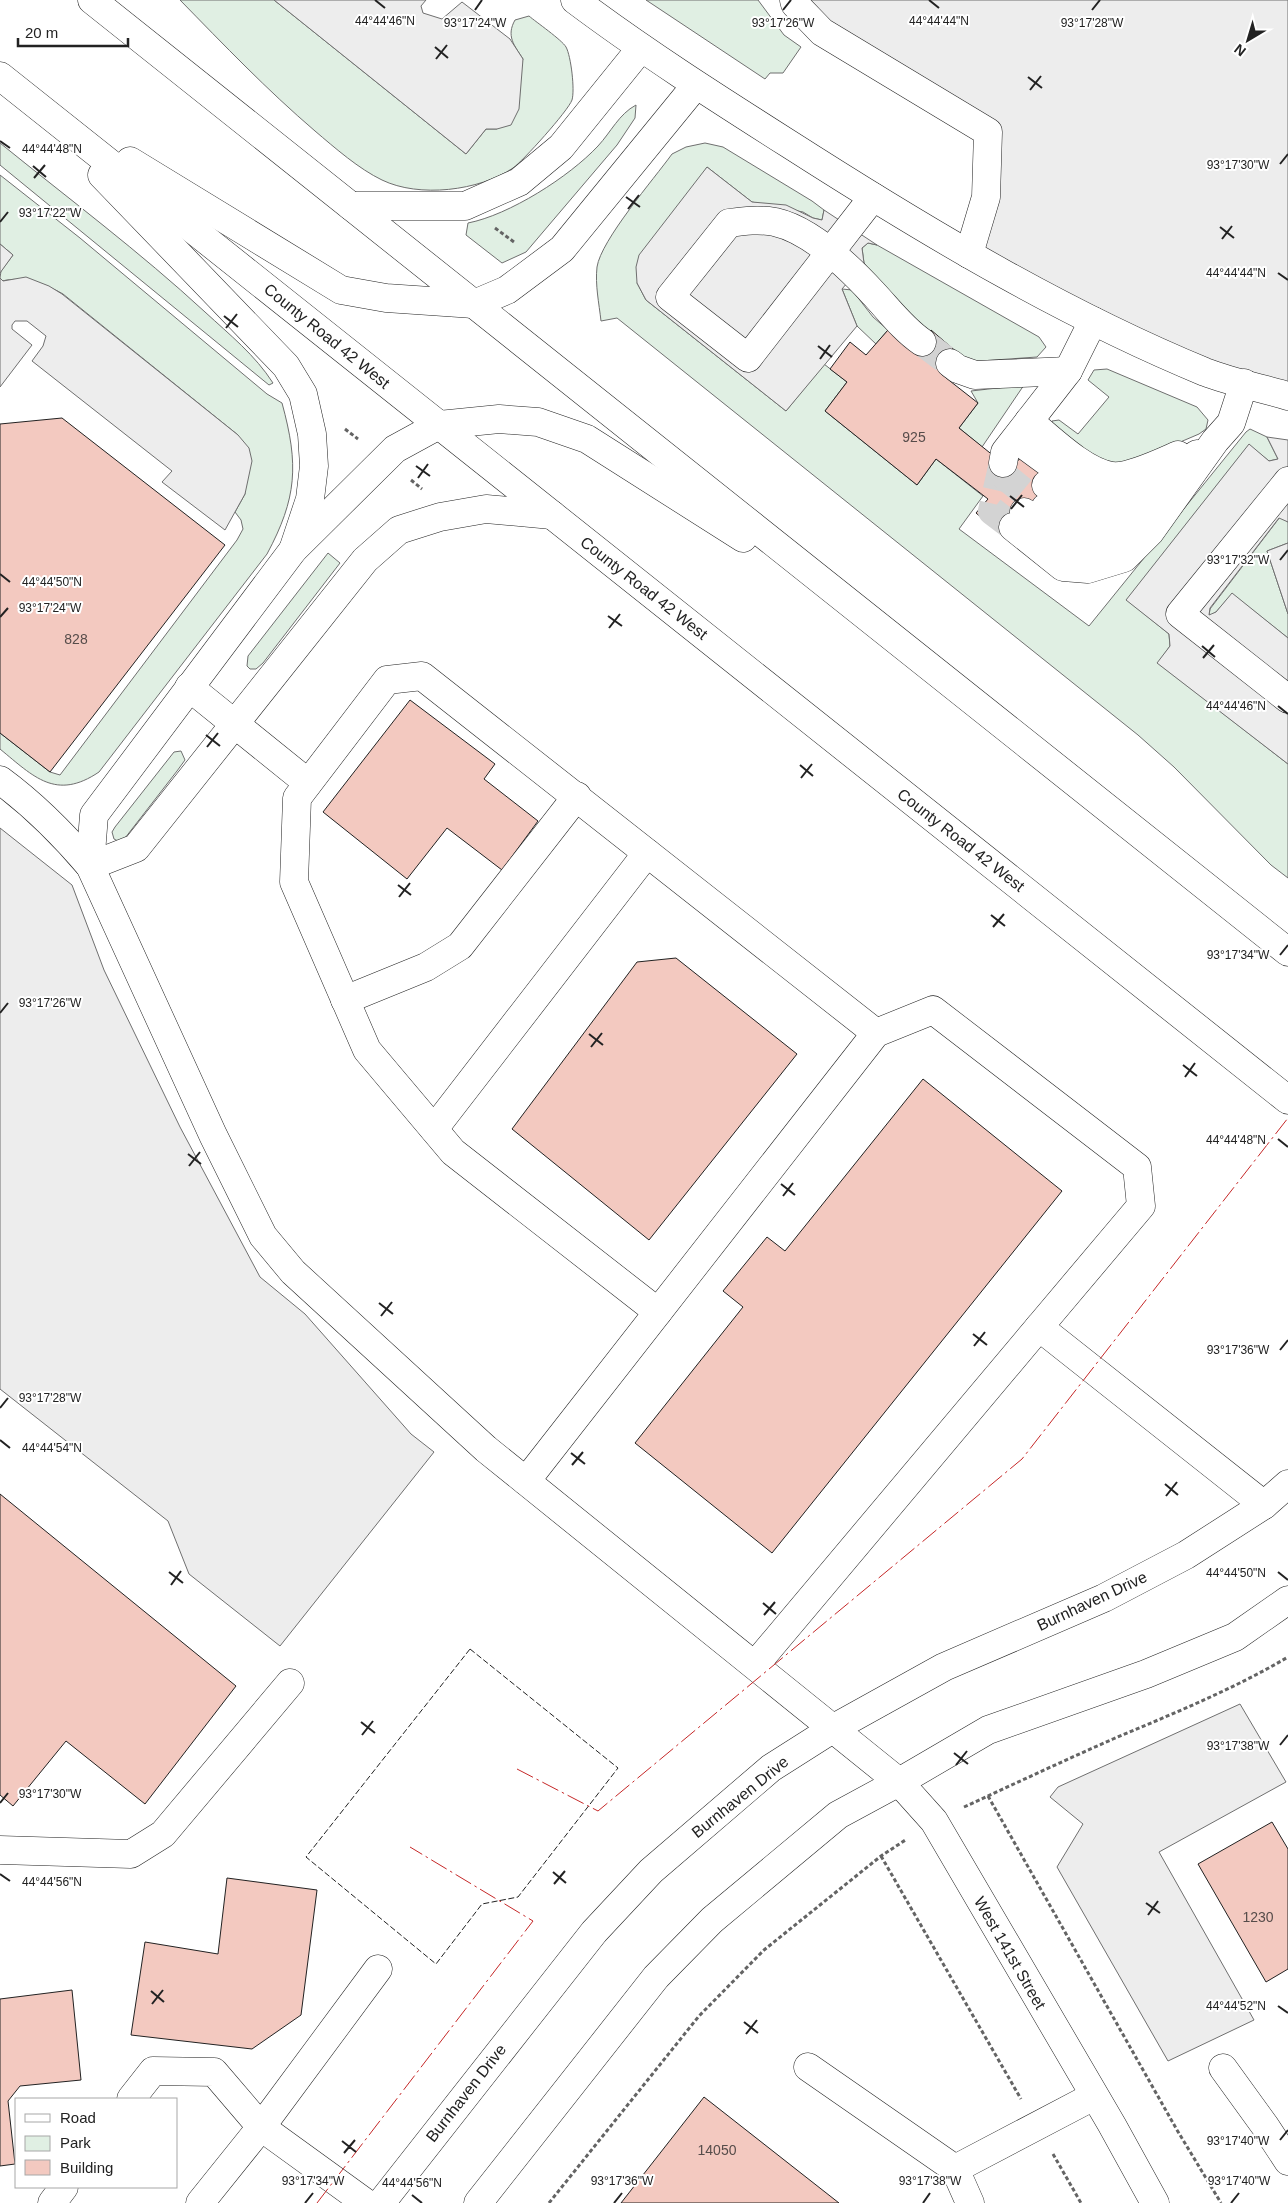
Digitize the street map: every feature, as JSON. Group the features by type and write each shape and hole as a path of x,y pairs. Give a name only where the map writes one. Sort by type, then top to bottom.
{"main road":[{"path":"92,0 1288,952"},
{"path":"575,0 696,85 873,197 968,254 1093,321 1207,373 1288,396"},
{"path":"794,0 822,32 988,132 986,197 968,254"},
{"path":"350,206 465,206 519,182 561,147 641,48"},
{"name":"County Road 42 West","path":"0,76 1288,1100"},
{"path":"29,98 342,290 386,298 474,304 507,290 562,249 696,85"},
{"path":"29,98 286,366 303,394 312,434 314,466 310,499 293,550"},
{"path":"873,197 830,251 748,358 670,297 729,223 752,220 776,222 801,233 830,251 854,273 894,318 922,342"},
{"path":"1093,321 1068,370 1014,448 1082,463 1097,471 1114,476 1148,478"},
{"path":"950,363 958,369 975,375 1068,370"},
{"path":"1217,439 1148,478 1116,521 1096,526 1075,526 1029,506 1058,538 1078,547 1099,546 1125,536 1154,503 1217,439 1231,423 1244,383"},
{"path":"90,866 94,815 293,550 395,448 439,425 499,419 538,422 587,439 859,611"},
{"path":"1288,481 1180,614 1288,699"},
{"path":"90,866 136,848 365,560 400,530 440,517 486,509 552,515"},
{"path":"658,1312 453,1152 366,1050 294,882 297,798 387,680 422,676 876,1033"},
{"path":"189,687 308,783"},
{"path":"0,780 27,800 61,832 90,866"},
{"path":"345,1000 426,968 460,946 577,796"},
{"path":"434,1129 646,853"},
{"name":"West 141st Street","path":"90,866 213,1135 263,1236 293,1272 486,1449 899,1782 934,1821 1155,2203"},
{"path":"526,1481 876,1033 933,1010 1137,1167 1141,1206 755,1665"},
{"path":"1039,1327 1264,1504"},
{"name":"Burnhaven Drive","path":"381,2203 594,1932 651,1871 772,1768 834,1728 944,1667 1104,1598 1186,1555 1264,1504 1288,1484"},
{"path":"478,2203 656,1977 712,1920 838,1815 988,1730 1146,1674 1235,1637 1288,1600"},
{"path":"0,1850 131,1854 164,1834 290,1683"},
{"path":"200,2203 261,2128 378,1969"},
{"path":"808,2067 956,2170 970,2203"},
{"path":"1223,2068 1266,2126 1288,2161"},
{"path":"132,2098 153,2070 214,2072 261,2128 366,2203"},
{"path":"956,2170 1094,2096"},
{"path":"52,2203 63,2188"}],"path":[{"path":"490,224 517,245"},
{"path":"410,479 425,491"},
{"path":"548,2203 699,2016 764,1950 881,1856 934,1821 1036,1772 1257,1676 1288,1657"},
{"path":"988,1796 1177,2130 1221,2203"},
{"path":"881,1856 1081,2203"}],"green space":[{"path":"180,0 274,0 466,154 486,129 497,129 523,59 514,45 511,36 515,20 529,16 564,44 572,73 572,100 554,125 526,156 513,168 499,176 466,187 449,189 413,189 397,186 382,180 347,158 315,131 263,83"},
{"path":"646,0 758,0 784,35 801,47 783,73 770,73 765,79"},
{"path":"636,105 635,118 617,145 526,252 502,263 466,235 468,223 484,219 520,203 571,170 598,146 625,113"},
{"path":"0,143 130,247 180,290 242,346 273,383 269,385 0,165"},
{"path":"705,143 723,147 812,201 824,210 822,220 813,218 803,212 752,202 707,167 637,283 646,300 786,411 824,364 847,382 825,411 917,485 936,459 983,496 959,529 1089,626 1246,432 1250,429 1267,437 1278,459 1269,461 1249,445 1127,600 1169,634 1170,646 1158,663 1288,764 1288,878 1271,865 1174,767 1138,735 617,318 601,321 597,267 608,241 672,154 686,147"},
{"path":"0,175 80,238 267,394 282,403 291,445 293,463 289,498 277,534 267,554 99,772 70,785 46,782 24,768 0,749 0,733 50,772 60,775 237,540 243,529 241,520 235,512 245,494 238,435 63,294 26,280 2,281 0,278 1,271 13,255 0,244"},
{"path":"868,243 877,245 1039,337 1046,347 1037,357 966,362 922,326 871,273 864,263 862,248"},
{"path":"842,289 852,290 873,317 888,330 876,344 857,326"},
{"path":"1107,369 1197,407 1208,420 1206,429 1199,434 1124,466 1101,466 1053,428 1052,421 1059,420 1078,434 1109,397 1088,380 1094,370"},
{"path":"1024,385 982,447 959,428 978,403 971,391"},
{"path":"1280,517 1288,522 1288,543 1267,551 1288,614 1288,638 1232,594 1216,612 1209,616 1210,609"},
{"path":"328,553 340,563 263,663 256,669 250,669 247,666 248,656"},
{"path":"181,751 185,760 177,771 125,838 118,841 114,839 112,832 115,827 174,752"}],"shaded area":[{"path":"274,0 426,0 421,6 423,13 442,19 462,2 510,39 523,59 519,109 511,125 497,129 486,129 466,154"},
{"path":"794,0 1288,0 1288,396 969,254 988,132"},
{"path":"707,167 752,202 786,205 813,218 822,220 824,210 877,245 868,243 862,248 864,263 842,289 857,326 786,411 646,300 637,283 636,267 639,255"},
{"path":"0,244 13,255 0,273"},
{"path":"26,277 49,286 62,294 238,435 249,448 252,461 245,494 225,530 162,482 172,471 32,361 43,346 46,336 27,321 15,321 12,329 32,345 0,387 0,278 3,281"},
{"path":"1267,437 1288,440 1288,522 1279,518 1210,608 1209,615 1216,612 1232,593 1288,638 1288,764 1157,663 1170,646 1169,634 1126,600 1249,444 1269,461 1278,459"},
{"path":"1288,543 1288,614 1267,551"},
{"path":"0,828 72,885 104,970 180,1127 260,1277 305,1314 411,1434 434,1452 280,1646 189,1574 168,1521 0,1389"},
{"path":"1240,1704 1286,1782 1159,1852 1254,2020 1168,2061 1057,1867 1083,1824 1050,1797 1058,1787"}],"building":[{"path":"888,330 915,352 931,330 958,353 941,374 978,403 959,428 1010,469 1026,452 1054,474 1005,537 976,513 988,499 936,459 917,485 825,411 847,382 830,369 850,342 866,355"},
{"path":"62,418 225,545 50,772 0,733 0,424"},
{"path":"410,700 495,764 484,779 538,821 502,870 447,828 407,879 323,812"},
{"path":"676,958 797,1054 649,1240 512,1129 637,962"},
{"path":"923,1079 1062,1191 772,1553 635,1443 743,1307 723,1291 767,1237 785,1251"},
{"path":"0,1494 236,1686 145,1804 66,1741 13,1806 0,1795"},
{"path":"1272,1822 1288,1849 1288,1969 1266,1982 1198,1864"},
{"path":"227,1878 317,1890 301,2015 252,2049 131,2035 145,1942 218,1954"},
{"path":"72,1990 81,2080 20,2086 8,2101 15,2164 0,2166 0,1999"},
{"path":"704,2097 839,2203 621,2203"}],"tunnel":[{"path":"922,342 950,363"},
{"path":"1003,463 992,511 1013,527"},
{"path":"1001,473 1034,500"}],"fence":[{"path":"470,1649 618,1768 518,1897 482,1904 436,1964 306,1857 470,1649"}],"power":[{"path":"517,1769 598,1811 1022,1459 1288,1118"},
{"path":"317,2203 533,1921 410,1847"}]}
